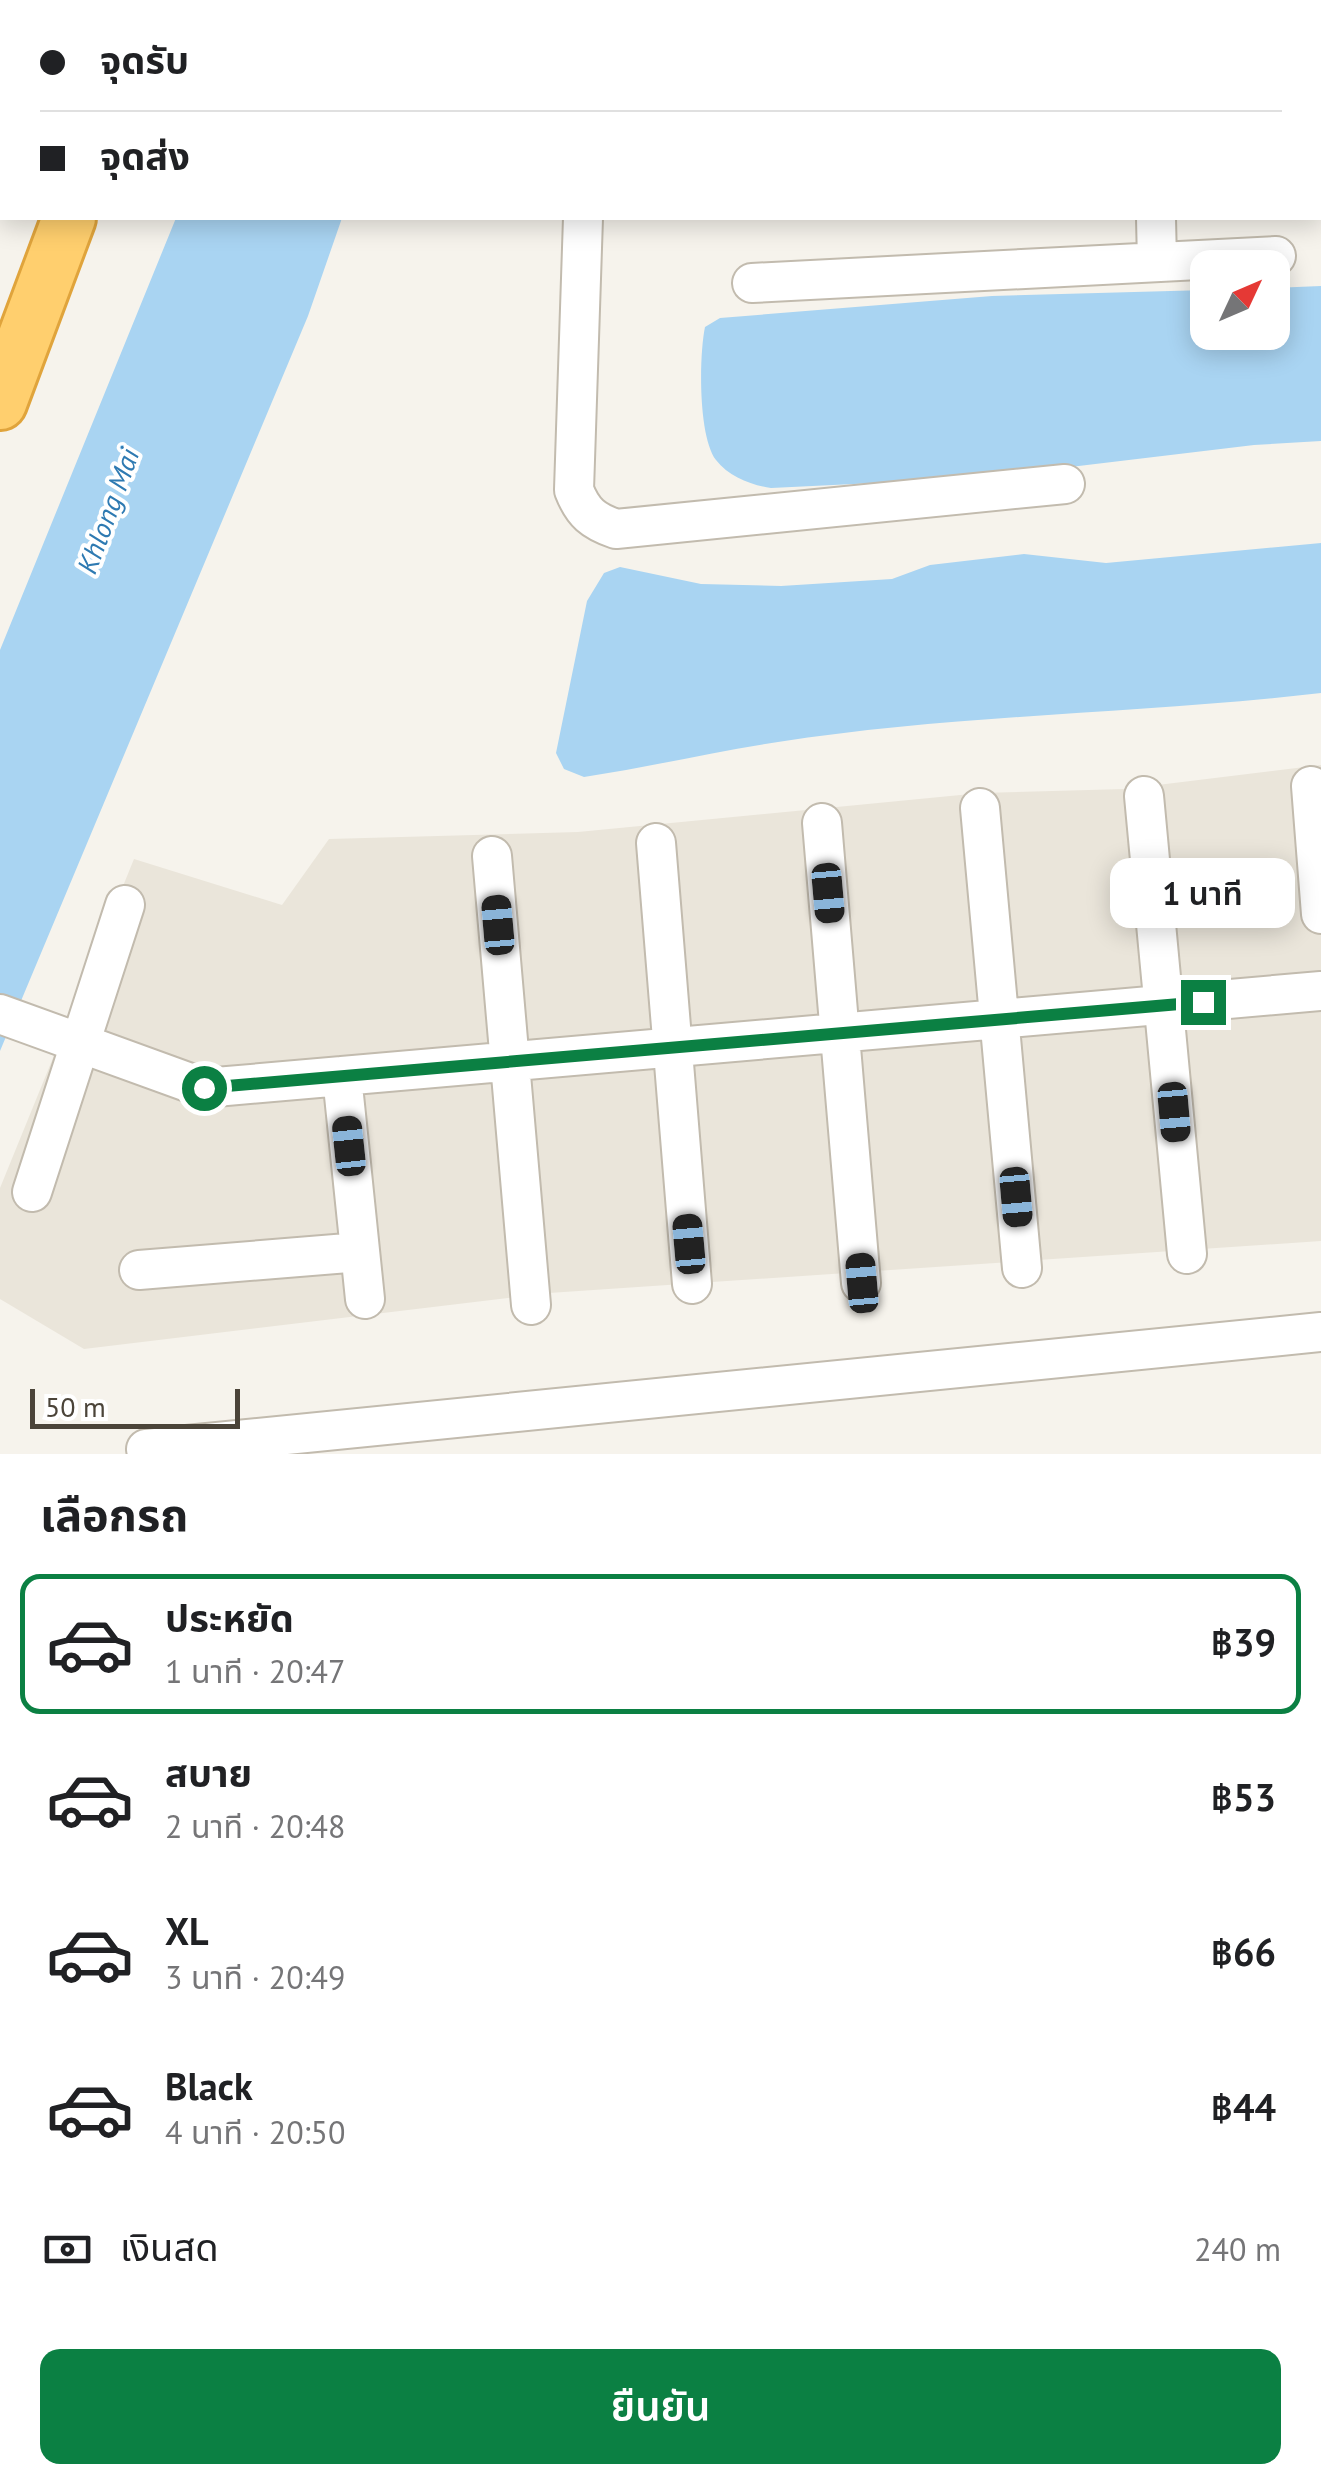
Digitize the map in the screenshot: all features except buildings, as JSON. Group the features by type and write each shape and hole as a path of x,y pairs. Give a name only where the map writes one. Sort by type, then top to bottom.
{"highway":[{"path":"0,404 68,220"}],"street":[{"path":"583,220 574,490 581,508 595,522 616,529 1065,484"},
{"path":"1156,220 1157,262"},
{"path":"752,283 1190,260"},
{"path":"1310,786 1321,914"},
{"path":"1144,796 1187,1254"},
{"path":"980,808 1022,1268"},
{"path":"822,822 862,1283"},
{"path":"656,842 692,1284"},
{"path":"492,856 530,1305"},
{"path":"32,1192 63,1038 125,905"},
{"path":"0,1014 204,1088 1321,991"},
{"path":"342,1076 365,1299"},
{"path":"139,1270 360,1252"},
{"path":"146,1450 1321,1332"}],"shaded area":[{"path":"1321,765 1321,1241 549,1293 84,1349 0,1299 0,1188 134,859 282,905 329,839 578,832 981,793 1125,789"}],"water":[{"name":"Khlong Mai","path":"175,220 341,220 308,316 0,1051 0,650"},
{"path":"1321,286 1321,441 1254,445 978,478 771,488 734,476 710,449 702,395 703,340 705,327 720,318 992,296 1190,290 1190,350 1290,350 1290,287"},
{"path":"1321,543 1321,693 846,733 584,777 564,769 556,753 587,601 604,573 620,567 701,584 781,586 892,579 930,565 1024,554 1106,563"}],"route":[{"path":"204,1088 1203,1002"}]}
